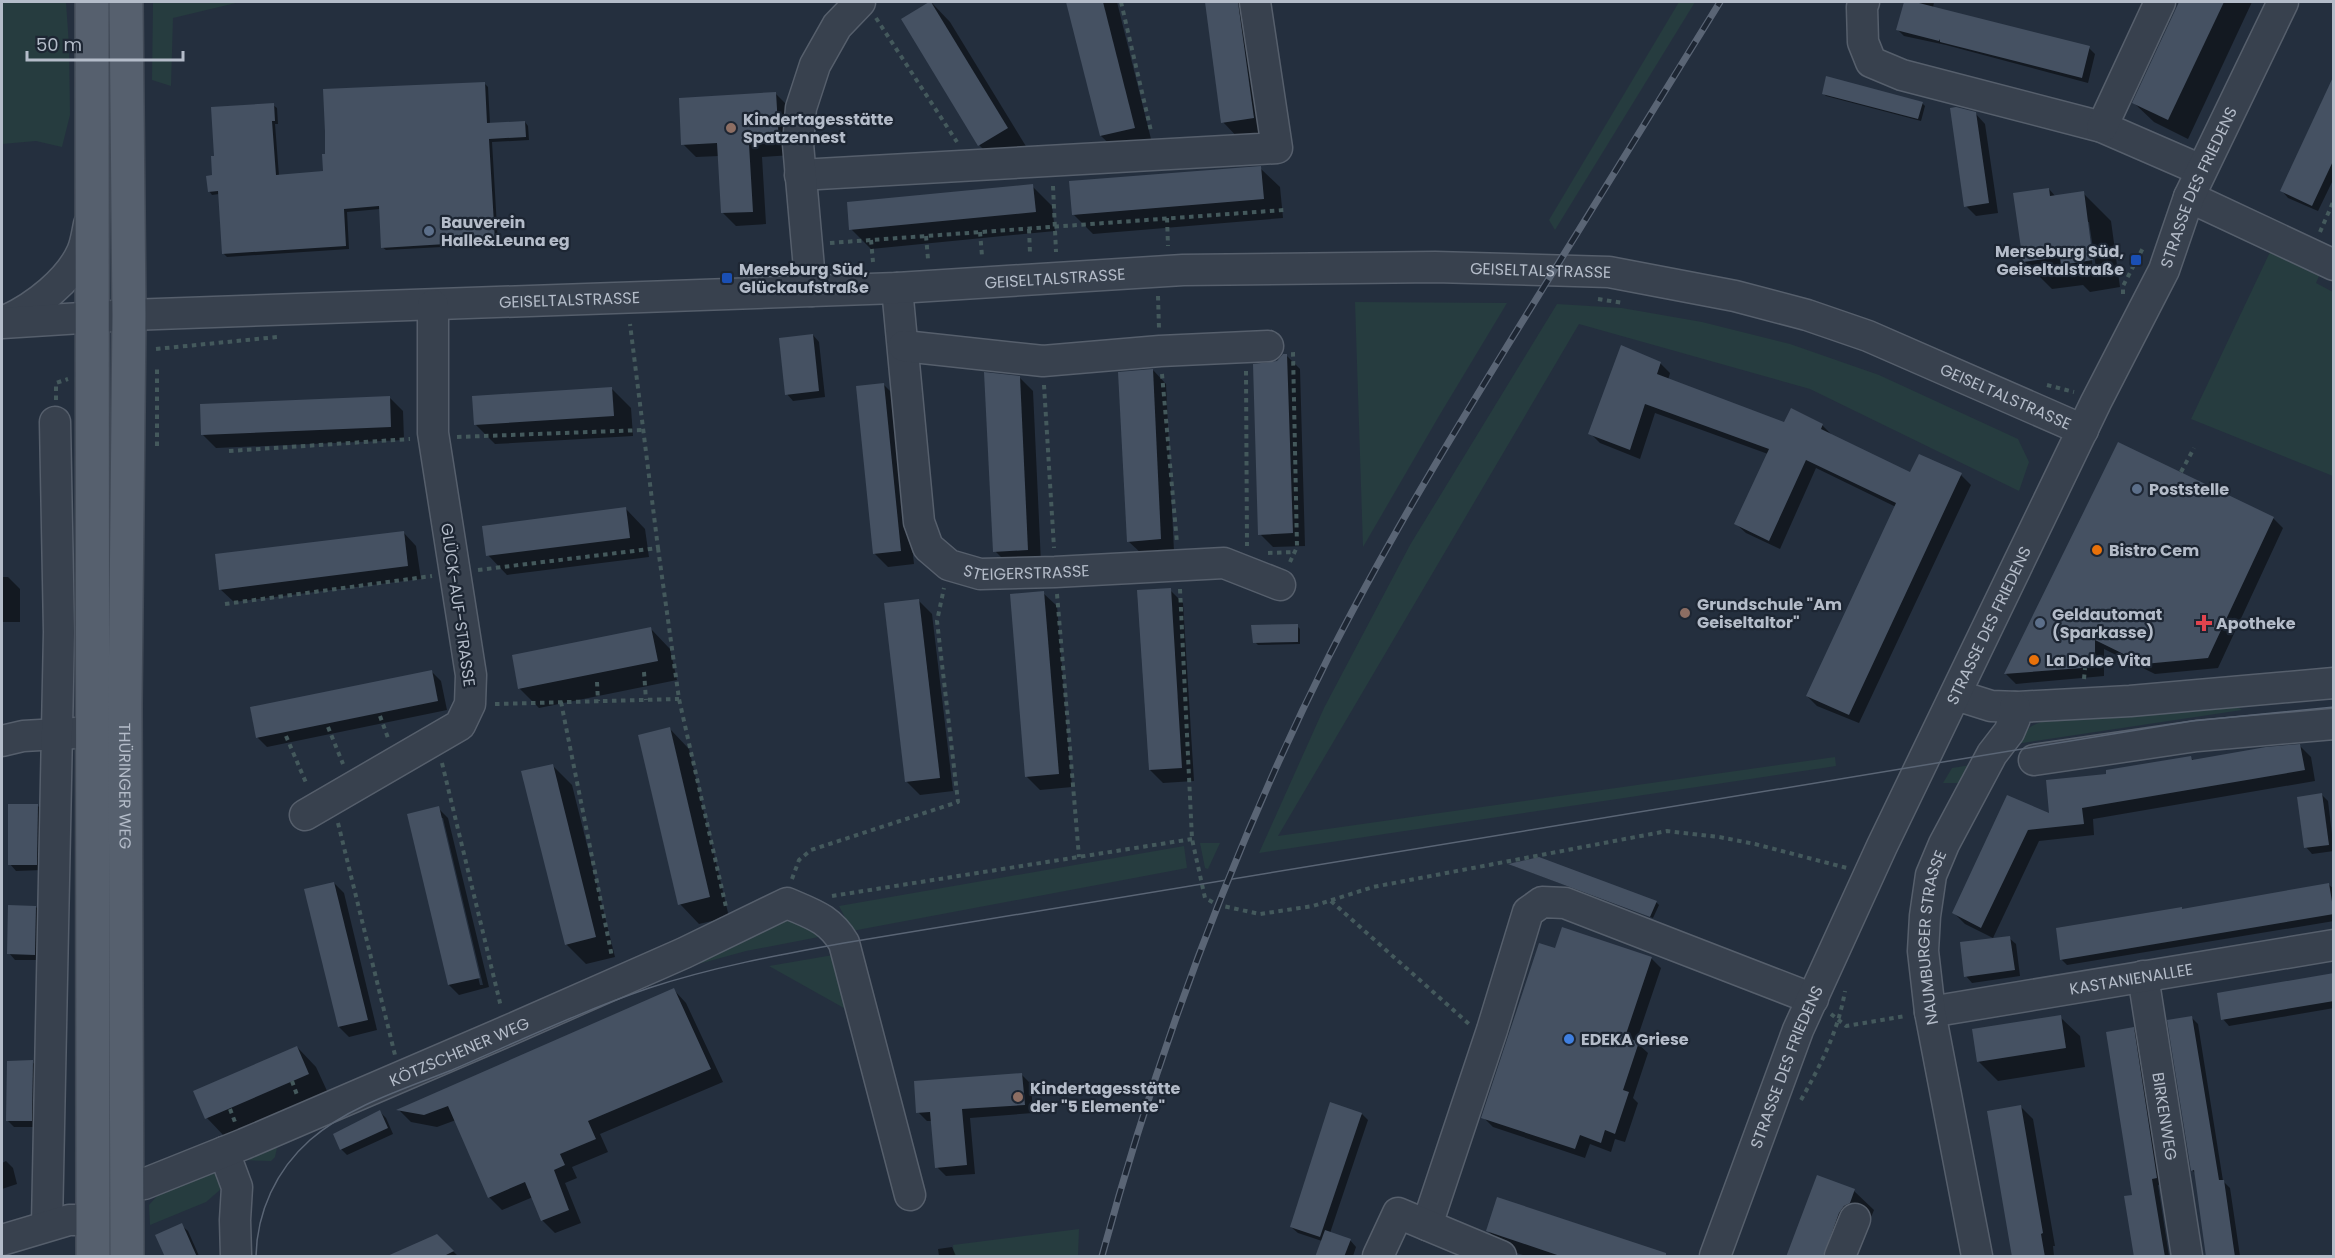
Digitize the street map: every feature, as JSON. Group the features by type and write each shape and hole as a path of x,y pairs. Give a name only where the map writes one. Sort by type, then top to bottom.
{"main road":[{"name":"THÜRINGER WEG","path":"92,2 93,1257"},
{"name":"THÜRINGER WEG","path":"126,2 129,315 125,670 127,1257"}],"street":[{"path":"800,175 1277,148 1255,2"},
{"path":"1864,2 1862,7 1863,42 1871,62 1902,75 2102,127 2322,260"},
{"path":"2102,127 2160,2"},
{"name":"STRASSE DES FRIEDENS","path":"1714,1257 1798,1030 1812,999 2083,430 2164,270 2195,183 2283,2"},
{"path":"810,291 798,144 801,108 815,64 837,26 866,6"},
{"path":"2,323 29,310 62,281 82,253 92,216"},
{"name":"GEISELTALSTRASSE","path":"2,323 129,315 897,288 1183,270 1435,267 1609,272 1735,296 1807,315 1868,336 2083,430"},
{"name":"STEIGERSTRASSE","path":"897,288 919,522 928,547 950,565 980,574 1224,563 1280,585"},
{"name":"GLÜCK-AUF-STRASSE","path":"326,802 460,725 470,704 471,675 433,433 433,305"},
{"path":"904,346 1043,360 1160,351 1257,347"},
{"path":"47,1225 59,632 55,422"},
{"path":"1956,695 1991,706 2015,707 2130,701 2334,683"},
{"name":"NAUMBURGER STRASSE","path":"1977,1257 1930,1012 1923,951 1924,916 1931,875 1944,844 1992,754 2009,732 2015,718 2015,707"},
{"path":"2034,760 2196,736 2334,724"},
{"path":"2,741 23,736 57,733 94,733"},
{"path":"1427,1225 1528,912 1542,902 1565,903 1812,999"},
{"path":"787,903 826,921 836,930 844,943 910,1196"},
{"name":"KÖTZSCHENER WEG","path":"128,1185 144,1184 224,1152 507,1031 731,931 787,903"},
{"name":"KASTANIENALLEE","path":"1930,1012 2334,945"},
{"name":"BIRKENWEG","path":"2143,976 2187,1257"},
{"path":"224,1152 237,1187 236,1257"},
{"path":"1378,1257 1398,1213 1501,1257"},
{"path":"2,1240 69,1220 92,1220"},
{"path":"1840,1257 1855,1220"}],"path":[{"path":"1121,2 1157,155"},
{"path":"866,6 973,165"},
{"path":"1051,161 1056,252"},
{"path":"2322,260 2334,200"},
{"path":"807,245 1284,210"},
{"path":"1167,218 1168,246"},
{"path":"1029,229 1030,253"},
{"path":"980,232 982,256"},
{"path":"926,236 928,259"},
{"path":"871,240 873,262"},
{"path":"1169,295 1158,296 1160,351 1179,566 1192,839 1205,898 1218,905 1260,914 1313,906 1373,887 1667,831 1755,844 1870,874"},
{"path":"1594,299 1627,303"},
{"path":"630,324 679,699 731,931"},
{"path":"619,325 642,324"},
{"path":"156,349 280,337"},
{"path":"1247,554 1257,347 1293,346 1297,548 1280,585"},
{"path":"1043,360 1055,572 1079,857"},
{"path":"2181,472 2194,448"},
{"path":"225,604 658,548"},
{"path":"1259,553 1295,552"},
{"path":"950,565 937,621 958,802 811,850 799,860 787,891 787,903 1192,839"},
{"path":"644,672 646,700"},
{"path":"597,682 598,701"},
{"path":"470,704 679,699"},
{"path":"561,702 617,982"},
{"path":"326,802 328,727"},
{"path":"286,736 326,802 400,1076"},
{"path":"436,739 507,1031"},
{"path":"1330,901 1488,1041"},
{"path":"1799,1102 1817,1071 1840,1021 1846,989"},
{"path":"1812,999 1846,1026 1930,1012"}],"green space":[{"path":"2,2 66,2 70,115 62,147 36,141 2,144"},
{"path":"153,2 240,2 173,18 171,86 152,80"},
{"path":"1679,2 1695,2 1555,230 1549,220"},
{"path":"2271,250 2320,274 2316,283 2333,292 2333,476 2191,419"},
{"path":"1355,302 1507,303 1363,547"},
{"path":"1557,304 1622,308 1702,322 1790,344 1879,375 2018,439 2029,462 2019,491 1810,389 1579,324 1278,836 1835,757 1836,766 1259,853 1324,708 1410,545"},
{"path":"2231,703 2242,710 2009,745 2028,729 2050,719"},
{"path":"1977,764 1965,783 1943,783 1952,768"},
{"path":"1200,843 1220,843 1208,869 1205,868"},
{"path":"1184,846 1187,868 852,931 839,906"},
{"path":"797,916 829,935 746,951 680,969 784,920"},
{"path":"839,954 860,1017 769,966"},
{"path":"279,1139 275,1157 271,1161 242,1160"},
{"path":"209,1168 229,1182 206,1202 150,1225 149,1205 158,1195"},
{"path":"1079,1229 1078,1256 954,1256 953,1245"}],"building":[{"path":"929,2 1008,128 978,146 901,19"},
{"path":"1066,2 1103,2 1135,128 1100,136"},
{"path":"1205,2 1238,2 1254,118 1221,123"},
{"path":"1904,2 1915,2 2090,46 2082,78 1940,42 1940,39 1939,41 1896,30"},
{"path":"2179,2 2224,2 2168,120 2132,103"},
{"path":"2334,75 2334,159 2312,206 2280,191"},
{"path":"1826,76 1923,102 1918,119 1822,94"},
{"path":"485,82 487,123 525,121 526,137 489,139 495,241 381,248 379,206 344,209 346,246 222,254 218,191 208,192 206,176 212,175 211,156 214,156 211,107 274,103 275,121 272,121 276,175 323,171 322,154 325,154 325,132 323,89"},
{"path":"776,92 779,143 749,144 753,212 721,213 717,143 681,145 679,98"},
{"path":"1956,107 1976,112 1989,203 1964,207 1950,108"},
{"path":"1261,166 1264,199 1072,215 1069,181"},
{"path":"1033,184 1036,212 849,230 847,202"},
{"path":"2049,188 2050,196 2084,191 2093,260 2061,265 2060,257 2023,262 2013,193"},
{"path":"813,334 819,391 785,395 779,338"},
{"path":"1621,345 1661,362 1657,374 1784,422 1791,408 1823,424 1821,429 1910,472 1919,454 1962,473 1849,715 1806,696 1896,503 1806,460 1769,541 1734,524 1769,449 1645,404 1630,450 1588,434"},
{"path":"1283,354 1287,354 1293,533 1258,535 1253,364 1277,361"},
{"path":"1153,369 1161,539 1127,542 1118,372"},
{"path":"984,372 1020,376 1028,550 993,552"},
{"path":"884,383 901,551 873,554 856,386"},
{"path":"612,387 614,416 474,425 472,396"},
{"path":"390,396 391,427 201,435 200,404"},
{"path":"2118,442 2274,517 2208,658 2144,664 2095,640 2095,667 2004,674"},
{"path":"626,507 630,538 486,556 482,526"},
{"path":"404,531 408,566 219,590 215,554"},
{"path":"1171,588 1182,768 1149,770 1137,590"},
{"path":"1044,591 1059,774 1025,777 1010,594"},
{"path":"919,599 940,778 905,782 884,603"},
{"path":"1298,624 1298,642 1253,643 1251,625"},
{"path":"651,627 658,661 518,689 512,655"},
{"path":"432,670 438,701 256,738 250,707"},
{"path":"670,727 710,897 678,905 638,735"},
{"path":"2300,744 2305,770 2082,808 2084,824 2028,830 1981,928 1952,913 2007,795 2049,813 2046,780 2106,774 2106,770 2191,756 2192,760 2266,747"},
{"path":"553,764 596,937 565,945 521,771"},
{"path":"2322,793 2329,845 2304,848 2297,797"},
{"path":"8,804 38,804 37,865 8,865"},
{"path":"439,806 480,978 448,985 407,814"},
{"path":"1539,857 1657,901 1650,917 1508,864"},
{"path":"334,882 368,1020 338,1027 304,889"},
{"path":"2329,883 2334,914 2060,960 2056,928"},
{"path":"8,905 36,906 35,955 7,954"},
{"name":"EDEKA Griese","path":"1562,927 1652,957 1625,1037 1639,1042 1623,1090 1629,1092 1615,1134 1605,1130 1601,1143 1580,1135 1575,1149 1481,1118 1539,943 1555,948"},
{"path":"2010,936 2015,970 1964,977 1960,942"},
{"path":"2334,973 2334,1001 2221,1020 2217,993"},
{"path":"674,988 711,1069 588,1121 596,1139 560,1154 565,1165 554,1170 569,1210 541,1221 525,1182 488,1198 448,1106 424,1115 396,1110"},
{"path":"2061,1015 2066,1048 1977,1062 1972,1029"},
{"path":"2192,1016 2219,1180 2224,1180 2235,1257 2206,1257 2194,1170 2191,1171 2167,1020"},
{"path":"2134,1027 2157,1178 2152,1179 2165,1257 2134,1257 2124,1196 2132,1195 2106,1032"},
{"path":"297,1046 309,1074 205,1119 193,1091"},
{"path":"33,1060 32,1121 6,1121 7,1061"},
{"path":"1022,1073 1025,1105 962,1109 967,1165 935,1168 930,1112 916,1113 914,1081"},
{"path":"1330,1102 1362,1113 1320,1237 1290,1227"},
{"path":"2021,1105 2045,1257 2012,1257 1987,1111"},
{"path":"380,1110 388,1128 340,1150 333,1134"},
{"path":"1817,1175 1855,1189 1850,1203 1844,1206 1839,1213 1823,1257 1786,1257"},
{"path":"1497,1197 1666,1253 1666,1257 1563,1257 1486,1231"},
{"path":"182,1223 197,1257 165,1257 155,1235"},
{"path":"1325,1230 1351,1239 1344,1257 1315,1257"},
{"path":"437,1234 454,1251 442,1257 385,1257"}],"tram line":[{"path":"256,1256 260,1224 278,1178 310,1140 342,1117 378,1099 599,1007 649,988 697,974 844,943 2192,721 2334,707"}],"railway":[{"path":"1102,1256 1148,1102 1200,951 1261,802 1329,656 1381,558 1437,462 1720,2"}],"place":[{"name":"Kindertagesstätte Spatzennest","path":"731,128"},
{"name":"Bauverein Halle&Leuna eg","path":"429,231"},
{"name":"Merseburg Süd, Geiseltalstraße","path":"2136,260"},
{"name":"Merseburg Süd, Glückaufstraße","path":"727,278"},
{"name":"Poststelle","path":"2137,489"},
{"name":"Bistro Cem","path":"2097,550"},
{"name":"Grundschule \"Am Geiseltaltor\"","path":"1685,613"},
{"name":"Geldautomat (Sparkasse)","path":"2040,623"},
{"name":"Apotheke","path":"2204,623"},
{"name":"La Dolce Vita","path":"2034,660"},
{"name":"EDEKA Griese","path":"1569,1039"},
{"name":"Kindertagesstätte der \"5 Elemente\"","path":"1018,1097"}]}
